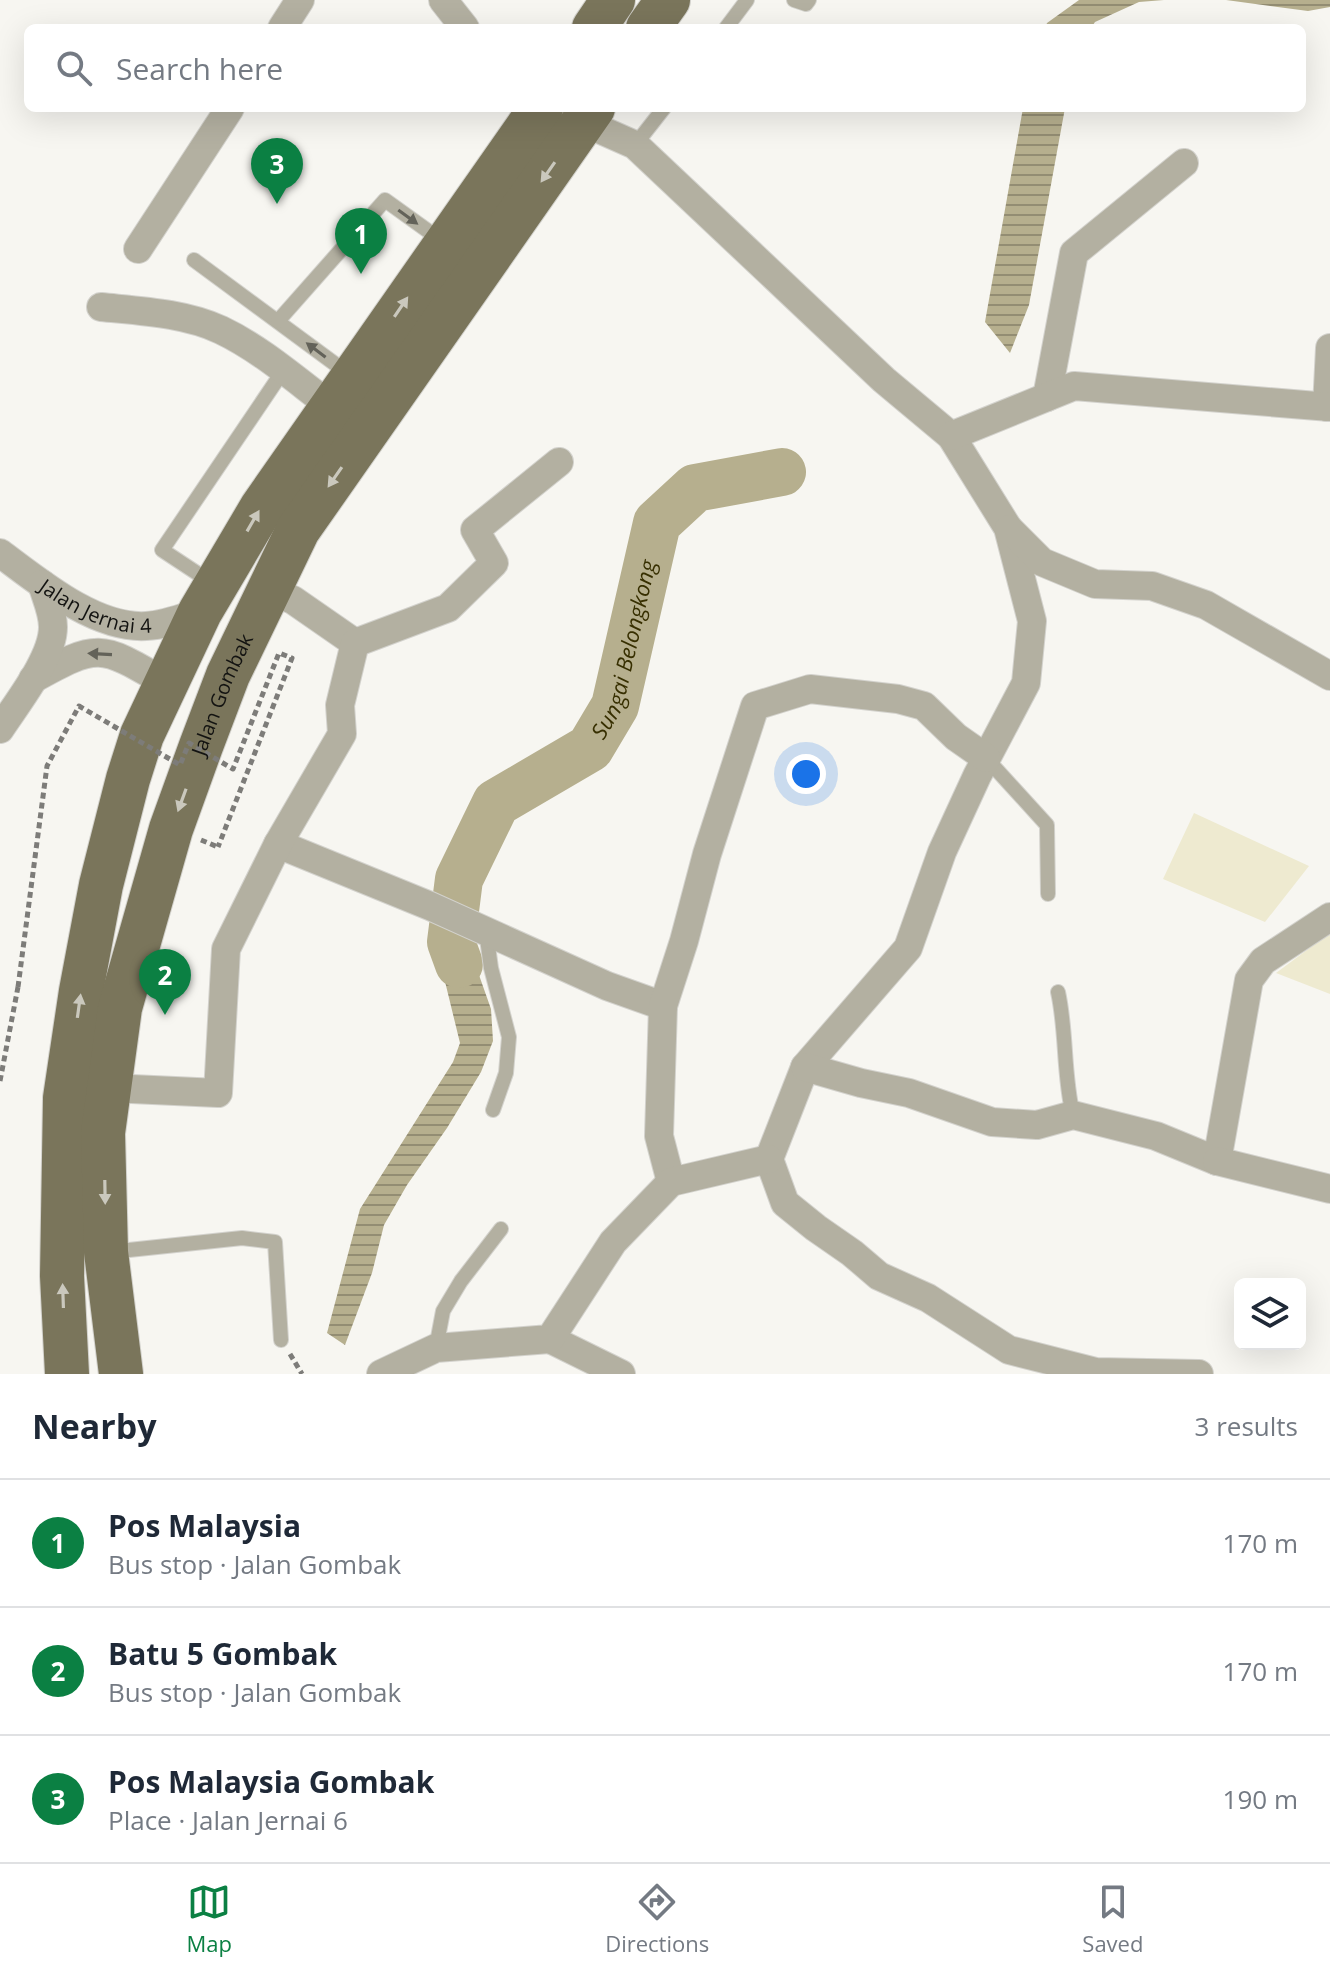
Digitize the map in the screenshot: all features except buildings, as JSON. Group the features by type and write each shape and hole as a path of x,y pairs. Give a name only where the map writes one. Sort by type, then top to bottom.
{"main road":[{"path":"597,24 613,0"},
{"path":"651,24 668,0"},
{"path":"67,1374 62,1276 67,1083 101,885 142,735 208,599 262,507 538,112"},
{"name":"Jalan Gombak","path":"121,1374 106,1252 103,1133 120,1008 171,829 228,675 298,530 579,113"},
{"path":"166,683 178,682 216,638 264,555 298,530"}],"street":[{"path":"285,24 300,0"},
{"path":"443,0 462,24"},
{"path":"138,249 227,112"},
{"path":"579,113 635,145 884,380 951,436 1008,528 1042,562 1095,584 1152,586 1206,605 1330,676"},
{"path":"1047,397 1074,253 1184,163"},
{"path":"101,307 174,316 220,329 283,371 343,393"},
{"path":"951,436 1074,386 1328,407 1330,348"},
{"path":"355,643 448,608 494,563 475,530 559,462"},
{"path":"1008,528 1032,621 1026,683 986,758 942,852 908,948 805,1067 769,1159 785,1203 816,1228 879,1276 928,1298 1009,1350 1096,1372 1199,1374"},
{"name":"Jalan Jernai 4","path":"0,553 42,584 100,618 119,624 145,626 174,621 208,599"},
{"path":"0,729 48,650 53,630 52,614 42,584"},
{"path":"269,590 293,600 355,643"},
{"path":"110,1088 218,1093 226,949 278,844 342,734 340,705 355,643"},
{"path":"33,679 71,658 89,652 108,652 166,683"},
{"path":"671,1182 659,1136 663,1006 707,854 755,706 810,689 898,699 924,706 956,737 986,758"},
{"path":"278,844 430,906 607,986 663,1006"},
{"path":"1217,1161 1249,980 1263,961 1330,917"},
{"path":"805,1067 909,1093 992,1122 1037,1125 1073,1115 1156,1136 1217,1161 1330,1189"},
{"path":"550,1339 613,1242 671,1182 769,1159"},
{"path":"381,1374 436,1348 550,1339 621,1374"}],"lane":[{"path":"729,24 747,0"},
{"path":"794,0 806,4 809,0"},
{"path":"635,145 661,112"},
{"path":"278,321 385,200 445,243"},
{"path":"194,260 278,321 343,393"},
{"path":"208,599 162,550 283,371"},
{"path":"986,758 1047,825 1048,894"},
{"path":"486,931 491,968 509,1037 506,1073 493,1110"},
{"path":"1058,992 1064,1020 1066,1086 1073,1115"},
{"path":"436,1348 443,1311 461,1281 501,1229"},
{"path":"106,1252 242,1238 275,1242 281,1340"}],"path":[{"path":"0,1081 18,987 47,766 79,706 180,765 189,743 233,769 279,653 292,658 218,847"}],"shaded area":[{"path":"1079,0 1164,0 1139,2 1094,24 1047,23"},
{"path":"1226,0 1330,0 1330,7 1308,11"},
{"path":"1022,112 1064,112 1029,305 1010,353 985,322"},
{"path":"1194,813 1309,866 1265,922 1163,879"},
{"path":"431,921 470,935 491,1009 493,1041 481,1072 384,1225 372,1273 345,1345 327,1333 360,1209 453,1062 460,1043 440,961 442,946"},
{"path":"1330,933 1330,994 1276,973"}],"waterway":[{"name":"Sungai Belongkong","path":"459,964 451,942 459,879 496,803 590,748 615,706 657,523 695,488 782,472"}],"place":[{"name":"Pos Malaysia Gombak","path":"277,204"},
{"name":"Pos Malaysia","path":"361,274"},
{"name":"Batu 5 Gombak","path":"165,1015"}]}
